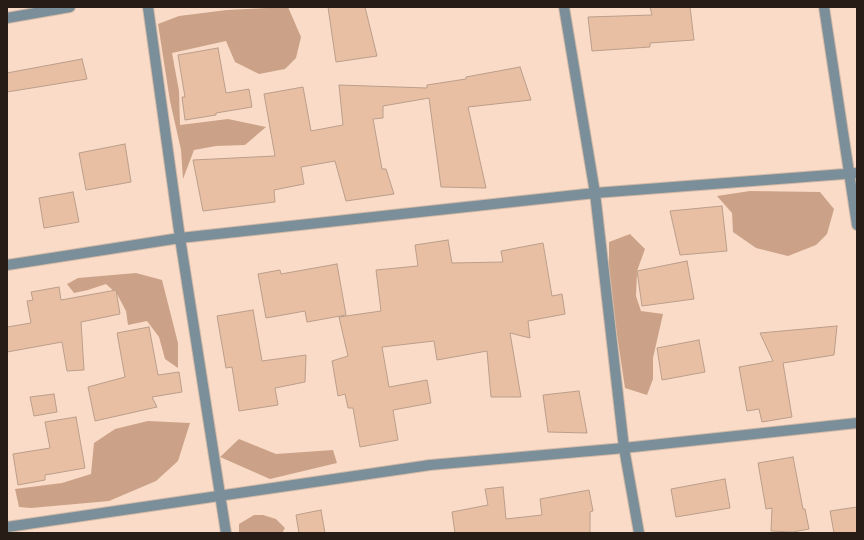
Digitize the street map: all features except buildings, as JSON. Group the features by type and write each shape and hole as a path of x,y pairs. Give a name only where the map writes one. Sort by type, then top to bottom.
{"street":[{"path":"7,18 70,7"},
{"path":"148,7 180,238 226,533"},
{"path":"564,7 595,193 624,448 639,533"},
{"path":"824,7 853,173 857,225"},
{"path":"7,265 180,238 595,193 853,173"},
{"path":"7,528 430,465 624,448 857,423"}],"shaded area":[{"path":"288,7 301,37 296,58 285,69 259,74 235,62 226,41 172,53 179,91 180,125 228,119 266,127 245,145 216,146 194,150 183,179 181,150 170,101 158,24 179,16 227,10"},
{"path":"750,191 820,192 834,209 827,234 816,245 788,256 756,248 733,232 732,213 717,196"},
{"path":"630,234 645,249 637,271 636,296 641,311 663,314 653,358 653,379 647,395 625,388 609,276 609,242"},
{"path":"136,273 162,280 178,343 178,368 165,359 159,337 147,321 128,325 126,311 117,294 106,284 74,293 67,284 78,278"},
{"path":"148,421 190,423 178,461 156,481 109,501 31,508 19,507 15,489 62,483 91,474 94,443 115,429"},
{"path":"239,439 276,454 333,450 337,463 270,479 220,457"},
{"path":"254,515 263,515 276,519 285,528 282,533 239,533 239,524"}]}
